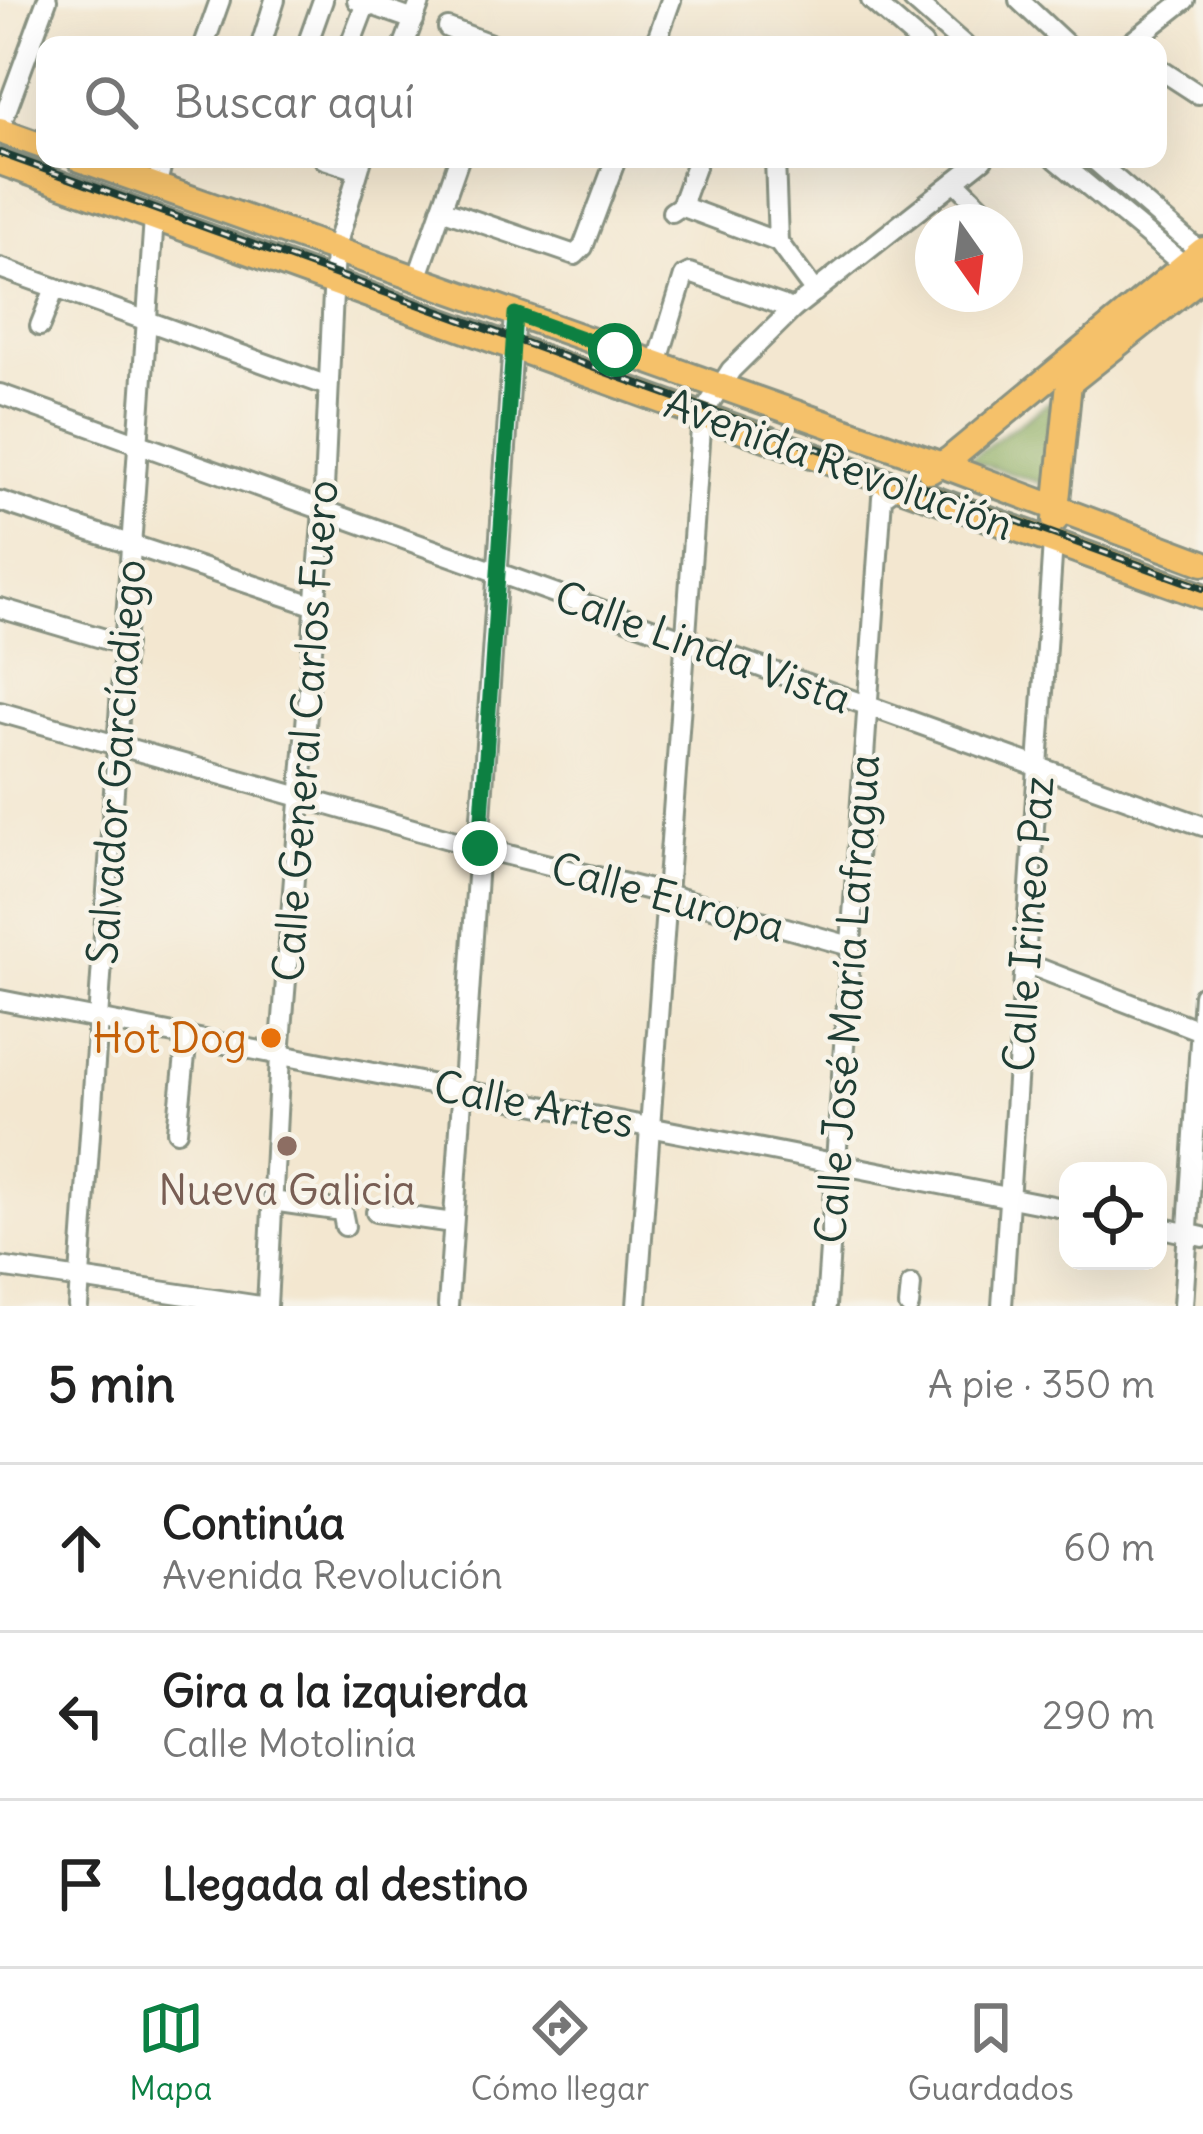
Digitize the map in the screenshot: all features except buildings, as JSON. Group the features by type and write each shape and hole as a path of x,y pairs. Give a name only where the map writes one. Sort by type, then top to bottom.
{"main road":[{"path":"0,129 36,143"},
{"name":"Avenida Revolución","path":"0,162 1203,596"},
{"name":"Avenida Revolución","path":"104,168 942,465 1203,563"},
{"path":"899,485 942,465 1199,263"},
{"path":"1053,542 1069,383 1199,263"}],"street":[{"path":"0,129 47,0"},
{"path":"207,36 220,0"},
{"path":"264,36 275,0"},
{"path":"310,36 323,0"},
{"path":"408,36 421,0"},
{"path":"658,36 671,0"},
{"path":"871,0 912,36"},
{"path":"913,0 954,36"},
{"path":"1019,0 1057,36"},
{"path":"1139,36 1185,0"},
{"path":"352,36 361,2 414,20"},
{"path":"448,28 469,36"},
{"path":"1167,74 1198,94"},
{"path":"156,188 161,168"},
{"name":"Calle General Carlos Fuero","path":"263,1306 323,510 332,281 335,250 359,168"},
{"path":"417,279 456,168"},
{"path":"441,209 572,256 578,254 612,168"},
{"path":"694,168 676,209 778,242"},
{"path":"775,168 778,242 815,292"},
{"path":"637,1306 702,416 731,370 793,309 972,168"},
{"path":"1068,168 1199,263"},
{"path":"1102,168 1199,263"},
{"path":"955,181 978,204"},
{"name":"Salvador Garcíadiego","path":"78,1306 154,218"},
{"path":"0,268 328,386"},
{"path":"657,364 684,276 690,272 793,309"},
{"path":"40,326 55,288"},
{"path":"448,1306 515,314"},
{"name":"Calle Linda Vista","path":"0,394 1203,826"},
{"name":"Calle José María Lafragua","path":"826,1306 882,497 899,485"},
{"path":"0,501 316,606"},
{"name":"Calle Irineo Paz","path":"1002,1306 1053,542"},
{"path":"0,608 124,645"},
{"name":"Calle Europa","path":"0,712 480,848 666,893 850,946"},
{"path":"1025,963 1201,1030"},
{"path":"1183,1306 1195,1235 1203,995"},
{"name":"Calle Artes","path":"0,1000 1059,1207"},
{"path":"177,1132 187,1037"},
{"path":"272,1201 342,1210 346,1226"},
{"path":"376,1212 453,1223"},
{"path":"0,1267 263,1306"},
{"path":"909,1306 911,1285"}],"green space":[{"path":"1052,400 1047,485 968,460"}],"railway":[{"path":"0,153 36,166"},
{"path":"41,168 1203,588"}],"place":[{"name":"Hot Dog","path":"271,1038"},
{"name":"Nueva Galicia","path":"287,1146"}],"route":[{"path":"480,848 515,314 615,350"}]}
